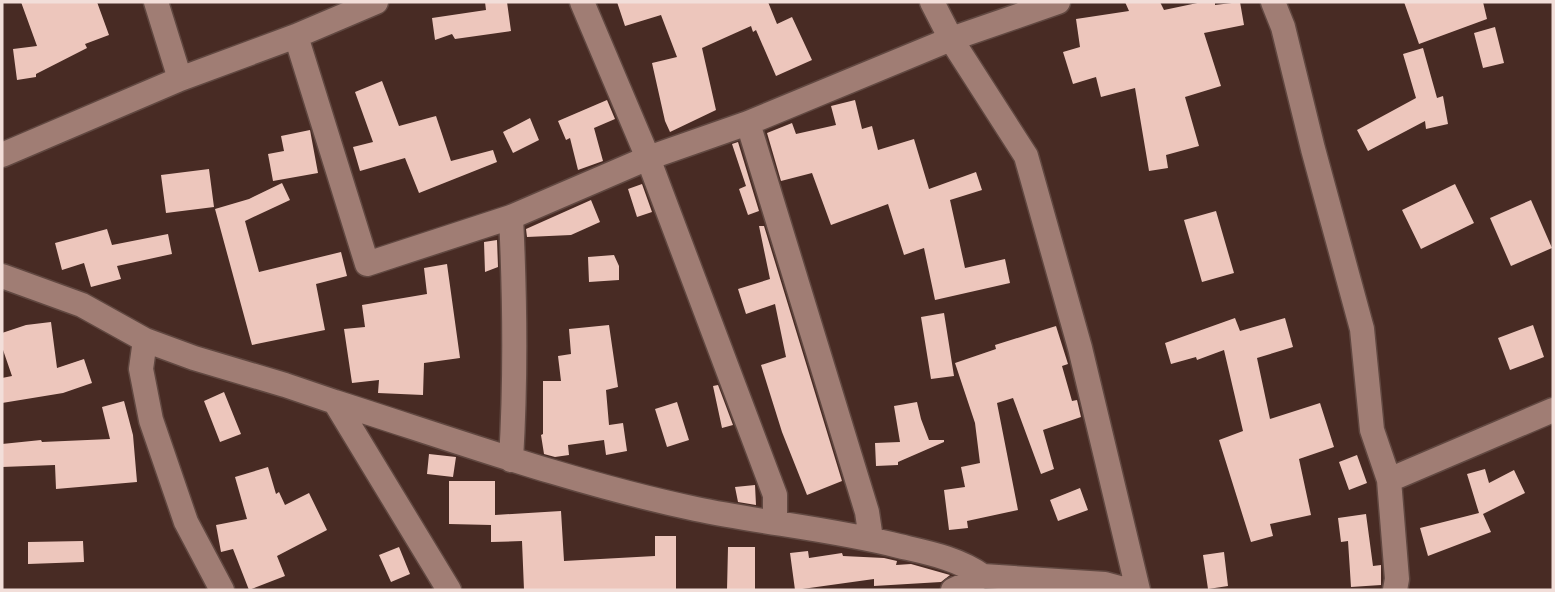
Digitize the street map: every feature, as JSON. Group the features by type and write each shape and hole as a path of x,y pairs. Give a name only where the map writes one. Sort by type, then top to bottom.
{"street":[{"path":"156,2 180,79"},
{"path":"2,155 180,79 296,36 376,2"},
{"path":"582,2 648,158 775,495 775,522"},
{"path":"932,2 951,39 1026,156 1080,348 1138,590"},
{"path":"296,36 367,264 511,218 648,158 748,123 951,39 1058,2"},
{"path":"1273,2 1283,27 1362,329 1372,430 1389,480 1397,579 1395,590"},
{"path":"748,123 867,512 871,539"},
{"path":"511,218 516,305 511,460"},
{"path":"2,276 82,305 145,340 194,358 285,385 511,460 601,486 685,506 871,539 952,559 993,581"},
{"path":"145,340 141,369 150,419 186,522 222,590"},
{"path":"335,402 449,590"},
{"path":"1389,480 1553,410"},
{"path":"953,590 993,581 1105,584 1127,590"}],"building":[{"path":"21,2 97,2 109,35 85,44 87,48 36,74 36,77 17,80 13,49 37,46"},
{"path":"485,2 507,2 511,31 455,39 452,34 435,40 432,18 486,10"},
{"path":"617,2 768,2 777,24 792,17 812,60 776,76 756,30 753,32 751,26 702,48 716,110 670,132 652,63 677,57 661,15 625,26"},
{"path":"1125,2 1160,2 1164,10 1202,2 1215,2 1215,5 1240,2 1244,25 1204,33 1221,86 1185,97 1199,146 1166,155 1168,168 1149,171 1135,88 1101,97 1096,77 1073,84 1063,52 1080,47 1076,19 1129,11"},
{"path":"1404,2 1483,2 1487,19 1419,44"},
{"path":"1495,27 1504,63 1483,68 1474,33"},
{"path":"1423,48 1437,98 1443,96 1448,124 1426,129 1425,121 1368,151 1357,130 1416,98 1403,54"},
{"path":"382,81 399,126 436,116 451,161 493,150 497,162 419,193 405,158 360,171 353,147 373,142 355,92"},
{"path":"607,100 615,119 594,128 603,161 578,170 570,138 566,140 558,121"},
{"path":"855,100 862,129 872,126 878,150 914,139 929,189 976,172 982,190 950,200 965,268 1005,259 1010,283 935,300 924,248 904,255 888,204 831,225 812,173 781,181 767,133 792,123 796,134 836,125 831,106"},
{"path":"530,118 539,140 513,153 503,132"},
{"path":"310,130 318,173 273,181 268,154 284,151 281,136"},
{"path":"738,142 759,211 748,215 739,189 746,186 732,144"},
{"path":"209,169 214,207 166,213 161,175"},
{"path":"282,183 290,200 245,221 259,272 341,252 347,276 316,284 325,330 252,345 215,209 249,199"},
{"path":"642,184 652,212 637,217 628,189"},
{"path":"1455,184 1474,223 1421,249 1402,210"},
{"path":"591,200 600,222 571,235 527,237 526,229"},
{"path":"1531,200 1552,248 1511,266 1490,218"},
{"path":"1216,211 1234,273 1202,282 1184,220"},
{"path":"759,226 764,226 842,481 807,495 782,432 761,365 786,357 775,304 746,314 738,289 770,279"},
{"path":"107,229 112,245 168,234 172,254 117,266 121,279 91,287 84,263 62,270 55,243"},
{"path":"497,240 498,267 485,272 484,242"},
{"path":"614,255 619,266 619,280 589,282 588,257"},
{"path":"447,264 460,358 424,363 423,395 378,393 379,380 352,383 344,329 365,327 362,305 427,294 424,268"},
{"path":"944,313 954,376 931,379 921,317"},
{"path":"1235,318 1240,331 1285,318 1293,347 1257,358 1270,419 1320,403 1334,447 1299,459 1311,515 1270,524 1273,536 1251,542 1219,440 1243,431 1224,350 1197,360 1196,357 1171,364 1165,343"},
{"path":"51,322 57,368 84,359 92,383 63,393 2,403 2,378 12,376 2,347 2,333 26,325"},
{"path":"609,325 618,387 606,390 609,425 623,423 627,451 606,455 604,440 568,445 569,455 555,457 544,454 541,435 543,381 561,381 558,356 571,354 569,329"},
{"path":"1533,325 1544,357 1510,370 1498,338"},
{"path":"1056,326 1068,364 1062,366 1072,401 1077,400 1081,417 1043,430 1054,469 1041,474 1013,398 997,403 1018,510 967,521 968,528 949,530 944,490 965,487 961,467 980,463 975,423 955,363 996,349 995,345"},
{"path":"718,385 733,425 722,428 713,386"},
{"path":"224,392 241,434 220,442 204,401"},
{"path":"124,401 133,435 137,482 56,489 55,465 2,467 2,444 41,440 110,439 102,407"},
{"path":"677,402 689,440 667,447 655,409"},
{"path":"917,402 929,440 944,442 898,462 898,465 876,466 875,443 900,442 894,406"},
{"path":"429,454 456,457 453,477 427,474"},
{"path":"1357,455 1367,483 1349,490 1339,462"},
{"path":"268,467 276,494 279,492 285,505 309,493 327,530 277,556 285,576 249,590 233,549 221,552 216,525 247,519 235,477"},
{"path":"1485,469 1489,483 1514,470 1525,493 1483,514 1491,532 1428,556 1420,528 1479,513 1467,474"},
{"path":"449,481 495,481 495,515 561,511 564,561 655,556 655,536 676,536 676,590 524,590 522,541 491,542 491,525 449,524"},
{"path":"755,485 756,505 738,502 735,487"},
{"path":"1080,488 1088,510 1058,521 1050,500"},
{"path":"1366,514 1373,566 1381,565 1381,585 1351,587 1348,541 1341,542 1338,518"},
{"path":"83,541 84,562 28,564 28,542"},
{"path":"399,547 410,574 391,582 379,555"},
{"path":"728,547 755,547 755,590 727,590"},
{"path":"808,551 809,558 842,553 843,556 884,558 897,561 896,565 911,564 950,575 941,582 874,586 874,579 795,590 790,553"},
{"path":"1224,552 1228,586 1208,589 1203,555"}]}
